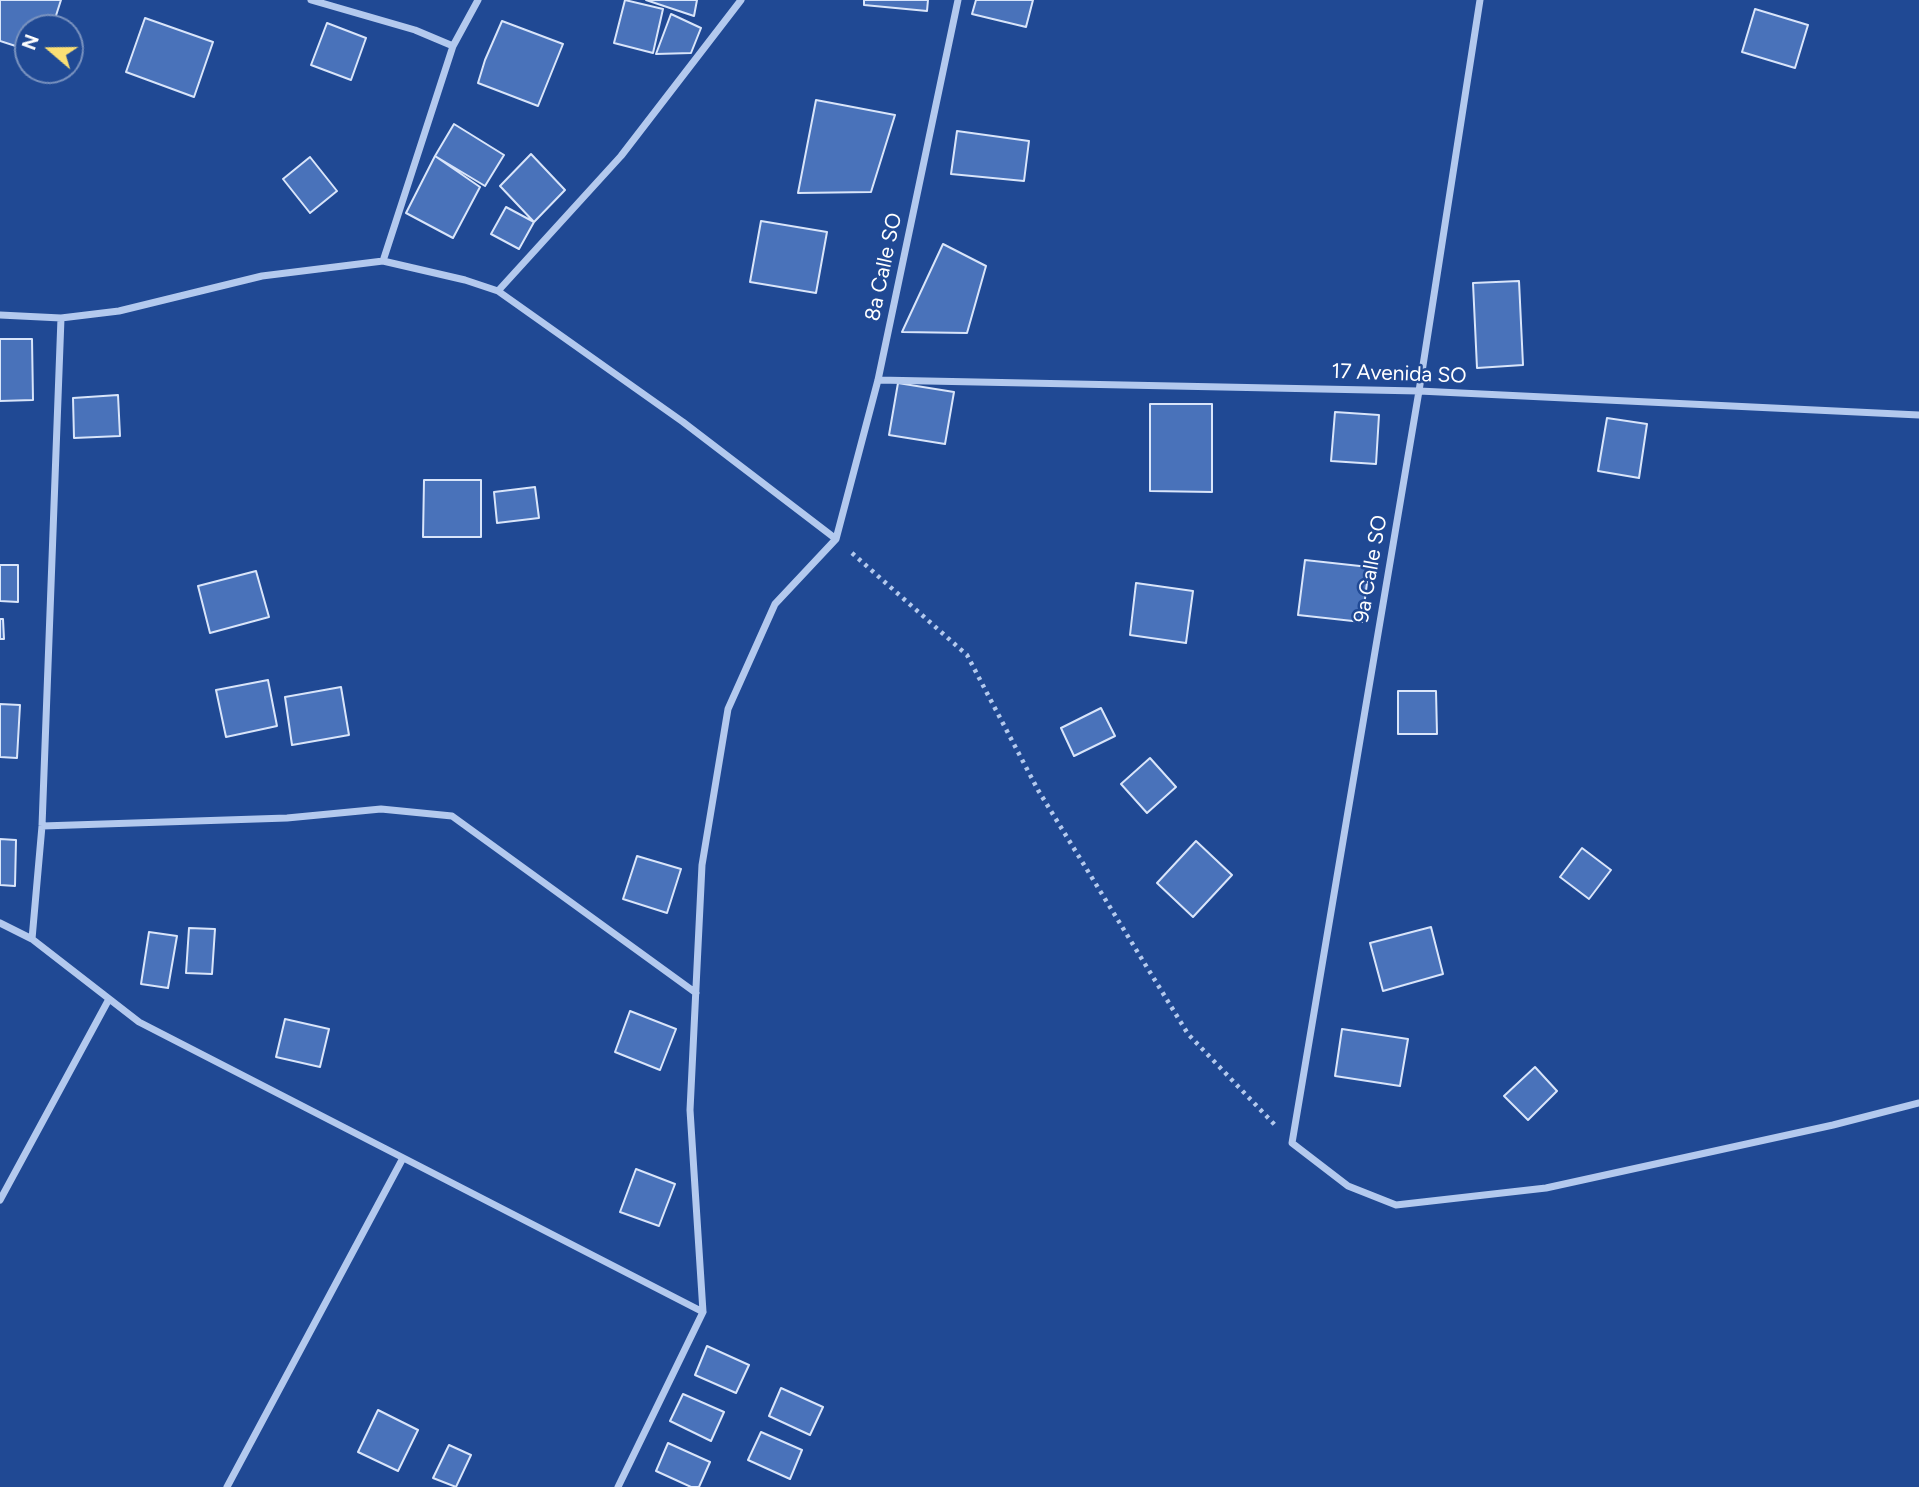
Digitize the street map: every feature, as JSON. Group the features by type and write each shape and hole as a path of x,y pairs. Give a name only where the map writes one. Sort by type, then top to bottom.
{"street":[{"path":"311,0 415,30 453,46"},
{"path":"383,261 453,46 478,0"},
{"path":"499,291 621,156 741,0"},
{"name":"8a Calle SO","path":"836,539 878,380 958,0"},
{"name":"9a Calle SO","path":"1292,1143 1419,391 1480,0"},
{"path":"0,315 61,318 118,310 262,276 383,261 465,280 499,291 683,422 836,539 775,604 729,709 702,865 690,1110 702,1312 618,1487"},
{"path":"32,939 43,826 61,318"},
{"name":"17 Avenida SO","path":"878,380 1419,391 1919,415"},
{"path":"43,826 286,818 381,809 452,816 696,993"},
{"path":"0,923 32,939 139,1022 702,1312"},
{"path":"0,1200 109,999"},
{"path":"1292,1143 1348,1186 1396,1205 1546,1188 1833,1125 1919,1102"},
{"path":"228,1487 403,1158"}],"path":[{"path":"836,539 967,655 1038,790 1188,1034 1292,1143"}],"building":[{"path":"0,0 61,0 56,14 14,14 14,46 0,41"},
{"path":"625,0 663,9 653,53 614,43"},
{"path":"646,0 697,0 694,16"},
{"path":"864,0 928,0 927,11 864,5"},
{"path":"976,0 1033,0 1026,27 972,14"},
{"path":"1755,9 1808,25 1795,68 1742,52"},
{"path":"671,14 701,28 691,53 656,54"},
{"path":"145,18 213,42 194,97 126,72"},
{"path":"502,21 563,44 538,106 478,83"},
{"path":"327,23 366,38 351,80 311,65"},
{"path":"816,100 895,115 871,192 798,193"},
{"path":"454,124 504,155 485,186 435,156"},
{"path":"957,131 1029,141 1024,181 951,174"},
{"path":"531,154 565,190 534,222 500,186"},
{"path":"435,156 480,187 453,238 406,213"},
{"path":"310,157 337,191 310,213 283,179"},
{"path":"506,207 534,222 519,249 491,234"},
{"path":"761,221 827,232 816,293 750,282"},
{"path":"943,244 986,266 967,333 902,332"},
{"path":"1519,281 1523,365 1477,368 1473,283"},
{"path":"0,339 32,339 33,400 0,401"},
{"path":"898,383 954,392 945,444 889,435"},
{"path":"118,395 120,436 74,438 73,398"},
{"path":"1150,404 1212,404 1212,492 1150,491"},
{"path":"1335,412 1379,415 1376,464 1331,461"},
{"path":"1607,418 1647,424 1639,478 1598,471"},
{"path":"424,480 481,480 481,537 423,537"},
{"path":"535,487 539,518 497,523 494,492"},
{"path":"1305,560 1369,567 1362,622 1298,615"},
{"path":"0,565 18,565 18,602 0,601"},
{"path":"256,571 269,617 210,633 198,586"},
{"path":"1136,583 1193,591 1186,643 1130,635"},
{"path":"0,619 3,619 4,639 0,639"},
{"path":"268,680 277,726 226,737 216,690"},
{"path":"341,687 349,735 292,745 285,697"},
{"path":"1398,691 1436,691 1437,734 1398,734"},
{"path":"0,704 20,705 17,758 0,757"},
{"path":"1101,708 1115,736 1074,756 1061,728"},
{"path":"1150,758 1176,787 1147,813 1121,784"},
{"path":"0,839 16,840 15,886 0,885"},
{"path":"1196,841 1232,875 1193,917 1157,883"},
{"path":"1582,848 1611,870 1589,899 1560,877"},
{"path":"637,856 681,869 667,913 623,899"},
{"path":"1431,927 1443,974 1383,991 1370,943"},
{"path":"189,928 215,929 212,974 186,973"},
{"path":"149,932 177,936 168,988 141,984"},
{"path":"630,1011 676,1029 660,1070 615,1052"},
{"path":"285,1019 329,1029 320,1067 276,1057"},
{"path":"1342,1029 1408,1039 1400,1086 1335,1076"},
{"path":"1535,1067 1557,1091 1528,1120 1504,1096"},
{"path":"636,1169 675,1184 659,1226 620,1212"},
{"path":"707,1346 749,1365 736,1393 695,1375"},
{"path":"781,1388 823,1407 810,1435 769,1416"},
{"path":"683,1394 724,1412 711,1441 670,1421"},
{"path":"378,1410 418,1430 398,1471 358,1452"},
{"path":"761,1432 802,1450 790,1479 748,1460"},
{"path":"668,1443 710,1462 699,1487 691,1487 656,1471"},
{"path":"449,1445 471,1455 456,1487 433,1478"}]}
